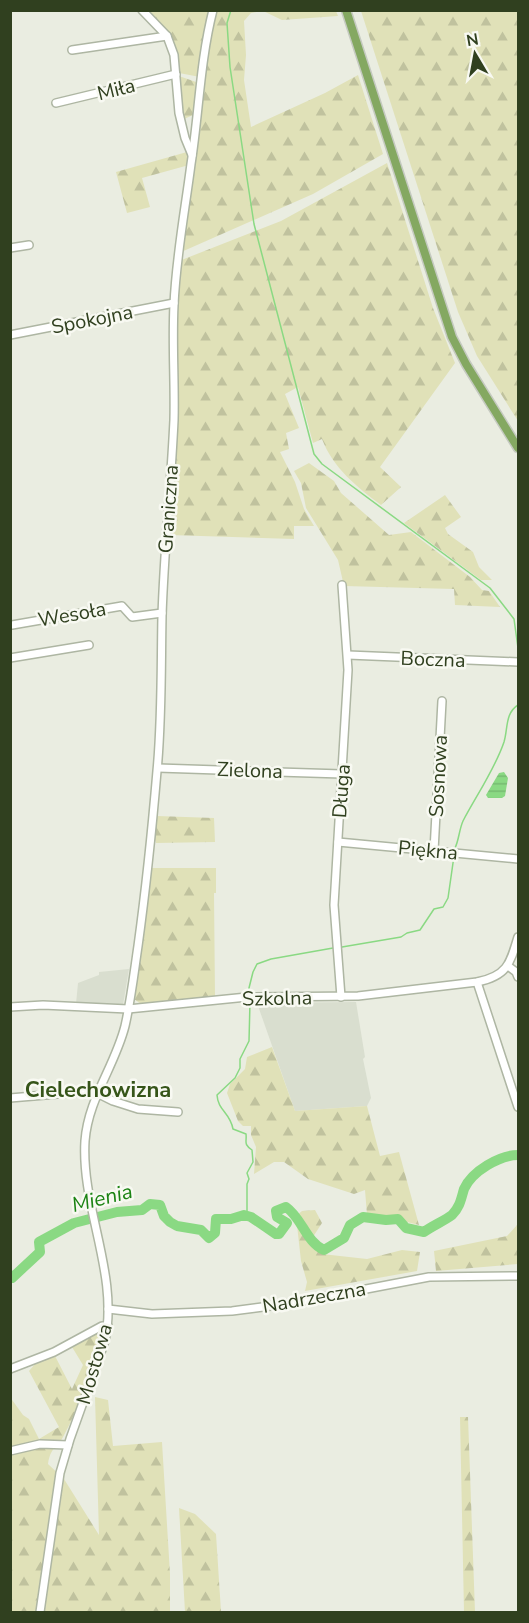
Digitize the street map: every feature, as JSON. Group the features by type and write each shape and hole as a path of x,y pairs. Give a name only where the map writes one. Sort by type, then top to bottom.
{"main road":[{"path":"346,10 447,324 466,364 519,448"}],"street":[{"path":"142,10 167,36 174,55 179,113 192,156"},
{"name":"Graniczna","path":"128,1010 146,883 158,768 162,613 174,417 174,303 180,227 192,156 204,57 213,10"},
{"path":"72,50 167,36"},
{"name":"Miła","path":"56,103 176,74"},
{"path":"10,248 29,244"},
{"name":"Spokojna","path":"10,335 174,303"},
{"name":"Długa","path":"341,997 334,905 348,655 342,585"},
{"name":"Wesoła","path":"12,625 122,606 132,617 162,613"},
{"path":"10,658 89,645"},
{"name":"Boczna","path":"348,655 519,662"},
{"name":"Sosnowa","path":"434,851 442,701"},
{"name":"Zielona","path":"158,768 342,774"},
{"name":"Piękna","path":"338,842 519,859"},
{"path":"519,937 508,966 519,977"},
{"name":"Szkolna","path":"10,1007 44,1005 128,1010 247,997 341,997 477,982 496,977 508,966"},
{"path":"477,982 518,1107"},
{"name":"Mostowa","path":"40,1612 60,1473 105,1341 108,1326 107,1291 86,1182 85,1143 91,1110 117,1050 128,1010"},
{"path":"10,1098 87,1091 138,1109 178,1112"},
{"name":"Nadrzeczna","path":"108,1309 152,1314 232,1311 293,1303 429,1277 519,1276"},
{"path":"10,1369 33,1361 102,1326 108,1326"},
{"path":"10,1451 40,1444 68,1445"}],"shaded area":[{"path":"504,772 508,778 505,796 488,798 486,795 499,773"},
{"path":"129,969 123,1005 76,1004 78,983 99,975 99,972"},
{"path":"356,1002 365,1057 363,1059 371,1098 367,1106 295,1111 257,1003"}],"green space":[{"path":"261,10 336,11 338,16 282,20"},
{"path":"146,11 212,11 200,77 179,73 176,55"},
{"path":"216,11 261,11 251,13 244,21 246,55 244,80 251,127 358,75 383,154 313,194 179,253 203,81"},
{"path":"361,11 518,11 518,421 477,356 458,312"},
{"path":"179,76 196,82 193,115 182,120"},
{"path":"187,152 189,165 142,178 150,207 127,213 116,172"},
{"path":"387,163 433,308 455,363 380,467 401,487 381,505 339,468 322,439 313,443 298,387 285,394 299,428 286,433 289,449 280,452 295,482 304,509 314,526 294,526 294,539 169,535 179,261 281,221"},
{"path":"309,463 334,481 341,493 389,535 411,532 470,577 482,590 489,591 500,607 455,605 454,589 344,586 338,560 306,508 301,483 294,471"},
{"path":"445,495 461,517 445,528 448,534 473,552 479,567 492,580 481,580 404,523"},
{"path":"157,816 214,818 215,842 156,843"},
{"path":"152,868 216,868 216,893 214,893 215,997 141,1004 134,999"},
{"path":"272,1047 295,1111 367,1106 380,1156 399,1152 419,1225 399,1218 367,1215 365,1190 354,1194 308,1179 284,1162 274,1162 254,1174 256,1147 251,1135 251,1126 243,1126 238,1121 227,1093 230,1084 245,1069 247,1057"},
{"path":"315,1210 322,1223 311,1240 322,1254 367,1259 402,1250 420,1252 417,1271 305,1291 307,1282 301,1261 296,1216 302,1211"},
{"path":"518,1224 518,1264 436,1271 434,1251 507,1236"},
{"path":"100,1329 103,1332 80,1399 63,1437 52,1451 48,1464 64,1479 99,1535 95,1397 108,1400 113,1446 162,1442 170,1612 11,1612 10,1397 23,1415 29,1419 39,1439 59,1427 29,1371 35,1364 54,1354 72,1389 83,1365 72,1347"},
{"path":"460,1417 468,1417 475,1612 464,1612"},
{"path":"179,1508 195,1514 216,1534 221,1612 185,1612"}],"waterway":[{"path":"231,10 227,23 230,67 254,224 314,454 322,464 490,588 514,619 518,648"},
{"path":"455,848 463,821 496,762 504,742 511,712 518,705"},
{"path":"342,947 401,937 420,930 434,909 443,907 448,898 454,856"},
{"path":"248,992 257,964 271,959 333,948"},
{"path":"247,1216 249,1179 247,1173 253,1162 252,1150 246,1144 246,1134 233,1129 217,1095 235,1078 240,1068 240,1059 249,1041 250,1002"},
{"name":"Mienia","path":"10,1275 12,1278 40,1252 39,1242 74,1223 117,1212 142,1210 150,1204 160,1205 164,1216 170,1222 177,1226 201,1230 209,1238 215,1233 216,1219 231,1219 244,1215 279,1234 287,1223 277,1217 276,1211 286,1207 296,1217 308,1236 324,1250 344,1238 350,1225 363,1217 398,1219 406,1228 424,1232 452,1215 459,1206 468,1182 480,1170 495,1161 518,1155"}],"district":[{"name":"Cielechowizna","path":"98,1089"}]}
